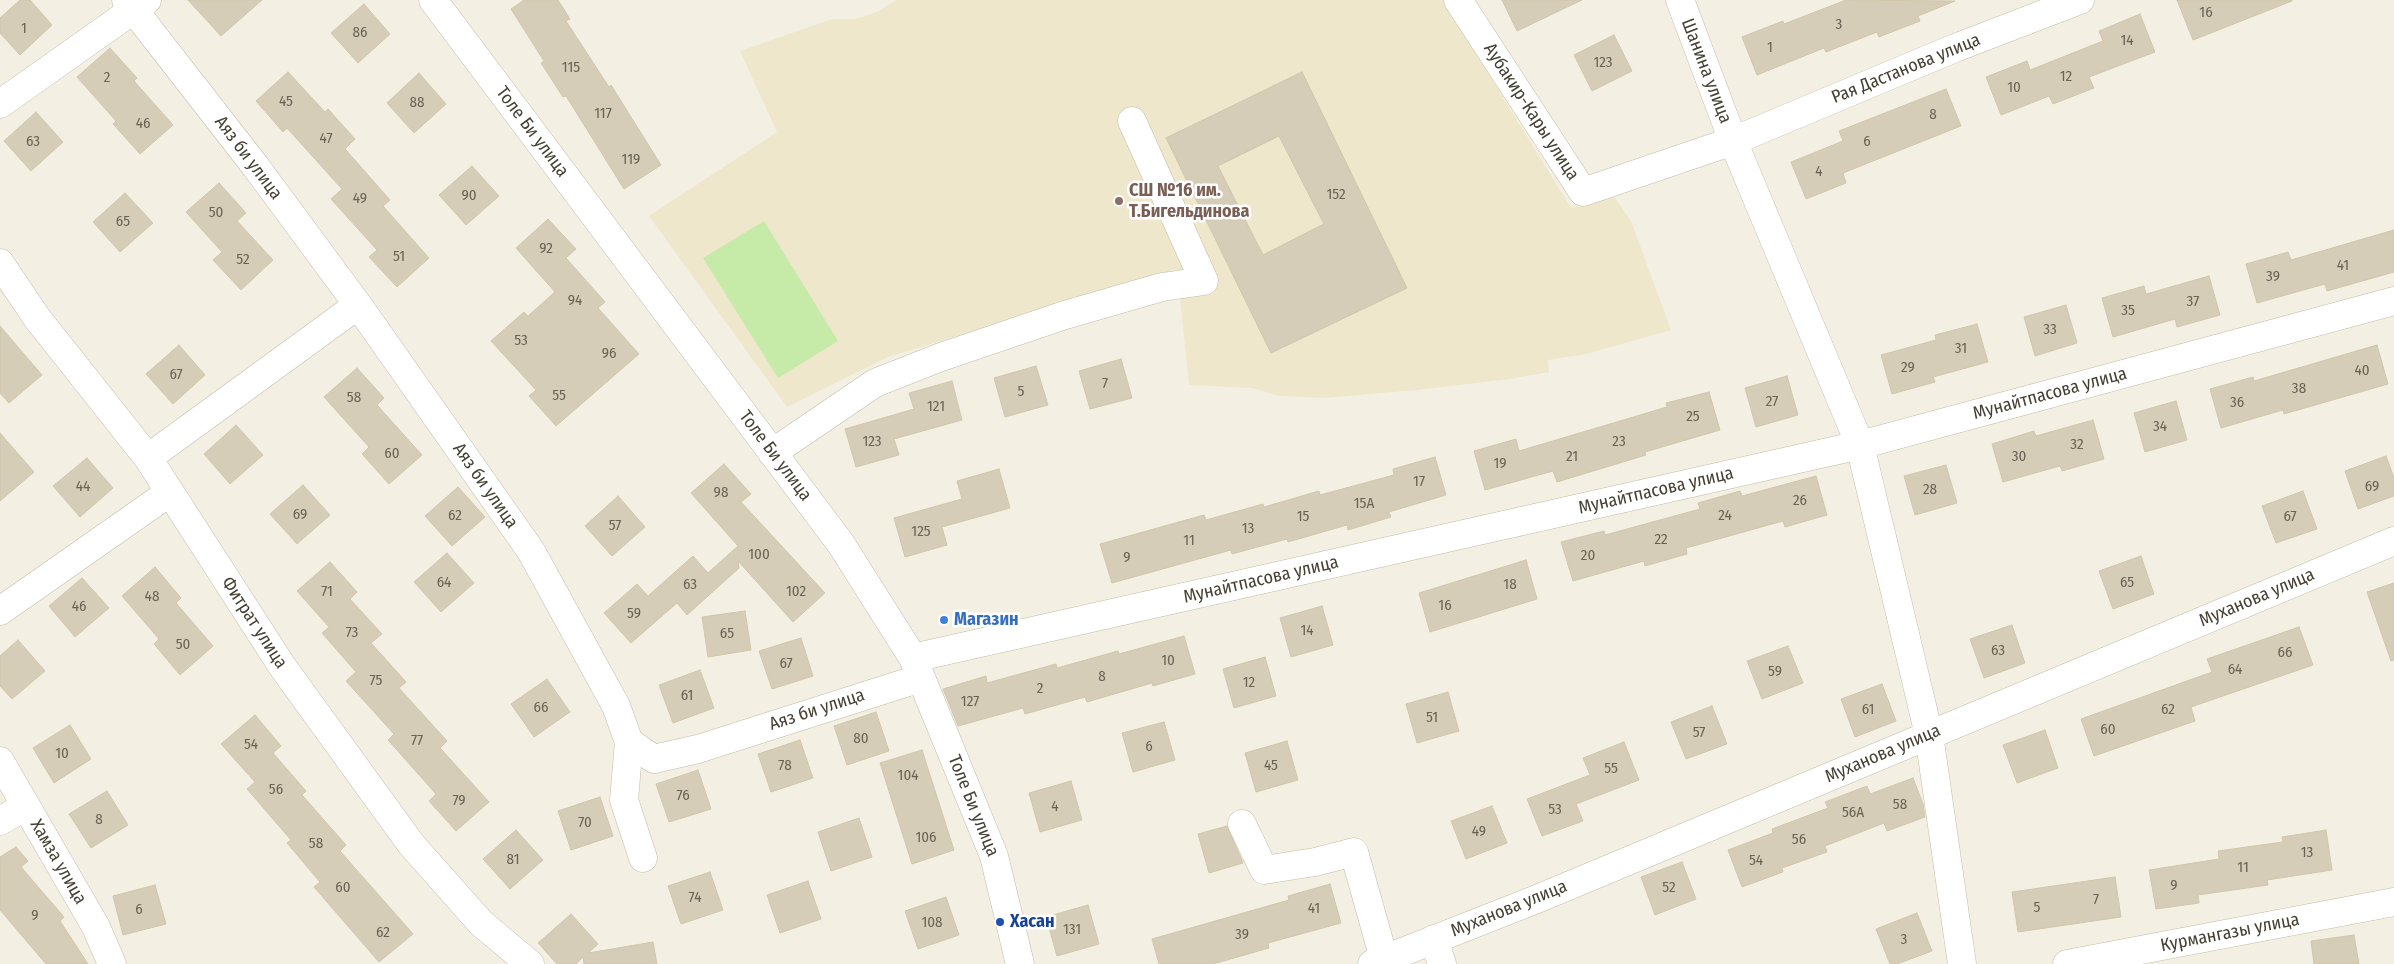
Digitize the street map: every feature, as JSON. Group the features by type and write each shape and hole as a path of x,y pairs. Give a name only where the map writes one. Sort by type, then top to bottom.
{"street":[{"name":"Толе Би улица","path":"433,0 840,544 917,668 994,856 1020,964"},
{"name":"Аубакир-Кары улица","path":"1458,0 1583,192 1733,141"},
{"name":"Шанина улица","path":"1680,0 1733,141 1860,445 1929,735 1962,964"},
{"name":"Рая Дастанова улица","path":"1733,141 1955,48 2080,0"},
{"path":"0,104 136,3"},
{"name":"Аяз би улица","path":"136,3 358,305 531,551 616,706 629,742 654,760 698,749 917,668"},
{"path":"772,453 875,383 941,357 1065,315 1162,287 1204,282 1132,120"},
{"name":"Фитрат улица","path":"0,263 37,318 148,458 282,666 411,844 481,923 530,964"},
{"name":"Мунайтпасова улица","path":"917,668 1860,445 2394,301"},
{"path":"148,458 358,305"},
{"path":"0,611 170,492"},
{"name":"Муханова улица","path":"1378,961 1438,952 1537,899 2394,541"},
{"path":"629,742 624,800 643,858"},
{"name":"Хамза улица","path":"0,762 96,927 112,964"},
{"path":"0,821 26,806"},
{"path":"1242,824 1264,870 1315,862 1354,852 1378,961"},
{"name":"Курмангазы улица","path":"2067,964 2394,902"}],"shaded area":[{"name":"СШ №16 им. Т.Бигельдинова","path":"896,0 1443,0 1571,208 1613,195 1631,221 1671,330 1586,354 1548,360 1549,372 1510,379 1417,390 1323,398 1279,396 1252,388 1189,385 1177,269 888,357 787,407 649,216 777,132 740,51 832,19 855,19 877,12"}],"green space":[{"path":"764,221 838,341 778,378 703,258"}],"building":[{"path":"20,0 30,0 52,25 20,55 0,33 0,18"},
{"path":"188,0 262,0 221,36"},
{"path":"524,0 558,0 570,19 566,21 609,87 611,85 661,165 624,189 566,96 563,97 541,63 544,61 511,9"},
{"path":"1502,0 1582,0 1517,31"},
{"path":"1846,0 1955,1 1918,16 1920,21 1879,37 1877,32 1826,52 1824,48 1757,75 1742,37 1783,21 1784,24"},
{"path":"2177,0 2292,0 2292,1 2193,40"},
{"path":"364,4 390,34 358,63 331,33"},
{"path":"2140,14 2155,52 2089,77 2094,88 2053,104 2049,96 2001,115 1986,77 2027,61 2030,70 2103,41 2099,31"},
{"path":"1614,35 1632,71 1592,91 1574,55"},
{"path":"110,48 137,78 134,81 173,125 140,154 113,124 116,121 77,77"},
{"path":"288,72 325,112 328,109 355,139 345,149 390,200 383,206 429,258 397,287 369,257 377,250 331,199 342,189 287,128 283,132 256,101"},
{"path":"1302,72 1407,288 1271,353 1166,138","holes":["1279,136 1324,224 1263,255 1218,166"]},
{"path":"419,73 446,104 414,133 387,103"},
{"path":"1946,89 1961,126 1843,173 1846,183 1806,199 1791,162 1843,141 1839,131"},
{"path":"36,112 63,142 31,171 4,141"},
{"path":"472,166 499,196 466,225 439,195"},
{"path":"219,183 246,213 237,221 273,260 241,290 213,260 222,252 186,212"},
{"path":"125,193 153,223 120,252 93,222"},
{"path":"548,219 576,249 566,258 605,302 598,308 639,354 556,426 529,396 536,390 491,341 524,312 528,316 555,292 516,248"},
{"path":"2394,230 2394,272 2327,291 2325,284 2257,303 2246,264 2288,252 2291,260"},
{"path":"2209,276 2220,315 2177,327 2175,319 2113,337 2102,298 2144,286 2146,294"},
{"path":"2066,305 2077,343 2035,356 2024,317"},
{"path":"1977,324 1988,362 1933,377 1935,382 1892,394 1881,355 1936,340 1935,335"},
{"path":"0,326 42,375 9,403 0,393"},
{"path":"179,345 205,375 173,404 146,374"},
{"path":"2377,345 2388,384 2284,414 2283,410 2221,428 2210,389 2253,377 2254,381"},
{"path":"1121,359 1132,398 1090,409 1079,371"},
{"path":"1036,366 1048,405 1005,417 994,378"},
{"path":"357,368 384,398 377,405 422,455 389,484 362,454 369,447 324,397"},
{"path":"1787,376 1798,415 1756,427 1745,388"},
{"path":"952,381 962,420 894,439 899,455 856,467 845,429 914,409 909,393"},
{"path":"1709,392 1720,430 1645,452 1646,455 1557,482 1553,471 1485,490 1474,451 1516,439 1519,451 1667,407 1666,403"},
{"path":"2176,401 2187,440 2145,452 2134,413"},
{"path":"2093,420 2104,459 2062,471 2060,466 2003,482 1992,444 2034,431 2036,436"},
{"path":"236,425 263,455 230,484 204,454"},
{"path":"0,433 34,472 0,501"},
{"path":"2386,456 2394,478 2394,496 2358,509 2345,471"},
{"path":"1435,457 1446,495 1389,512 1391,517 1348,530 1347,525 1288,542 1287,539 1232,554 1231,550 1112,583 1100,544 1204,515 1206,520 1263,504 1264,507 1319,491 1320,495 1394,475 1393,469"},
{"path":"87,458 113,488 80,517 53,486"},
{"path":"724,464 751,494 741,502 825,593 793,622 738,561 739,568 687,615 677,603 631,643 604,613 637,584 648,596 693,556 708,573 738,546 691,493"},
{"path":"1946,465 1957,503 1915,515 1904,476"},
{"path":"999,469 1010,508 942,527 947,545 905,557 894,518 962,499 957,481"},
{"path":"1816,476 1827,515 1785,527 1783,521 1686,548 1687,554 1645,566 1644,561 1573,581 1561,542 1604,531 1605,535 1700,509 1698,503 1740,491 1742,496"},
{"path":"303,485 330,515 297,544 270,514"},
{"path":"458,487 485,517 452,546 425,516"},
{"path":"2303,491 2317,529 2276,543 2262,506"},
{"path":"618,496 645,527 612,556 585,526"},
{"path":"447,553 474,583 441,612 414,582"},
{"path":"2141,556 2154,594 2113,609 2099,571"},
{"path":"1526,560 1537,599 1430,632 1419,593"},
{"path":"330,562 357,592 350,599 382,634 371,643 406,682 399,688 447,741 440,748 489,802 456,831 429,801 436,794 388,740 394,734 346,681 356,672 322,633 329,627 297,591"},
{"path":"155,567 181,598 176,603 213,646 180,675 154,644 159,639 122,596"},
{"path":"82,578 109,608 75,637 49,606"},
{"path":"2394,583 2394,660 2391,661 2367,592"},
{"path":"1322,606 1333,645 1291,657 1280,618"},
{"path":"745,611 751,650 708,657 702,617"},
{"path":"2012,625 2025,663 1984,678 1970,639"},
{"path":"2299,627 2313,665 2191,707 2195,721 2094,756 2081,719 2212,672 2207,659"},
{"path":"1184,636 1195,674 1153,686 1152,683 1087,702 1085,697 1025,714 1023,708 958,726 943,689 986,676 987,683 1056,664 1057,668 1118,651 1119,654"},
{"path":"801,638 813,676 772,689 759,651"},
{"path":"18,640 45,671 12,699 0,686 0,656"},
{"path":"1788,646 1803,683 1762,699 1747,661"},
{"path":"1265,657 1276,696 1234,708 1223,669"},
{"path":"700,670 714,708 673,723 659,685"},
{"path":"547,679 570,712 534,737 511,704"},
{"path":"1882,684 1896,721 1855,737 1841,699"},
{"path":"1448,692 1459,731 1417,743 1406,704"},
{"path":"1712,706 1727,744 1686,759 1671,722"},
{"path":"876,712 889,751 847,765 834,726"},
{"path":"255,715 281,746 273,753 306,791 302,795 346,845 340,851 413,934 379,962 314,887 320,882 287,843 291,840 247,789 255,782 221,744"},
{"path":"1164,722 1175,760 1133,772 1122,733"},
{"path":"70,725 91,759 54,783 33,748"},
{"path":"2045,730 2058,768 2017,783 2003,745"},
{"path":"800,740 813,778 771,792 758,754"},
{"path":"1287,741 1298,780 1256,792 1245,753"},
{"path":"1624,742 1639,780 1576,804 1583,821 1542,836 1527,799 1590,775 1583,758"},
{"path":"922,750 954,850 912,864 880,763"},
{"path":"698,770 711,809 669,822 656,784"},
{"path":"1913,778 1923,804 1925,817 1887,831 1884,823 1825,846 1827,852 1782,868 1783,872 1742,887 1728,850 1773,833 1772,829 1828,808 1825,802 1867,786 1870,794"},
{"path":"1071,781 1082,820 1040,832 1029,793"},
{"path":"107,791 128,825 91,848 69,814"},
{"path":"600,797 613,836 571,850 558,811"},
{"path":"1492,806 1507,843 1466,859 1451,821"},
{"path":"859,818 872,857 831,871 818,832"},
{"path":"1227,826 1243,863 1209,873 1198,834"},
{"path":"516,830 543,860 510,889 483,859"},
{"path":"2326,830 2332,870 2267,880 2268,885 2198,895 2199,903 2156,909 2149,870 2219,859 2218,851 2283,842 2282,837"},
{"path":"16,847 28,861 21,867 64,917 60,921 88,964 46,964 0,910 0,857"},
{"path":"1682,862 1696,899 1655,915 1641,877"},
{"path":"710,872 723,910 681,924 668,886"},
{"path":"2115,877 2121,917 2018,932 2012,892"},
{"path":"808,881 821,919 780,933 767,895"},
{"path":"1330,884 1341,923 1268,943 1269,948 1213,964 1159,964 1152,939 1289,900 1288,896"},
{"path":"155,885 166,924 123,935 113,896"},
{"path":"946,897 959,935 918,949 905,911"},
{"path":"1088,905 1099,944 1057,956 1046,917"},
{"path":"1917,913 1932,951 1897,964 1890,964 1876,929"},
{"path":"571,914 598,944 588,953 653,942 657,964 584,964 583,957 576,964 557,964 538,943"},
{"path":"2354,935 2359,964 2314,964 2311,941"}],"place":[{"name":"СШ №16 им. Т.Бигельдинова","path":"1119,201"},
{"name":"Магазин","path":"944,620"},
{"name":"Хасан","path":"1000,922"}]}
